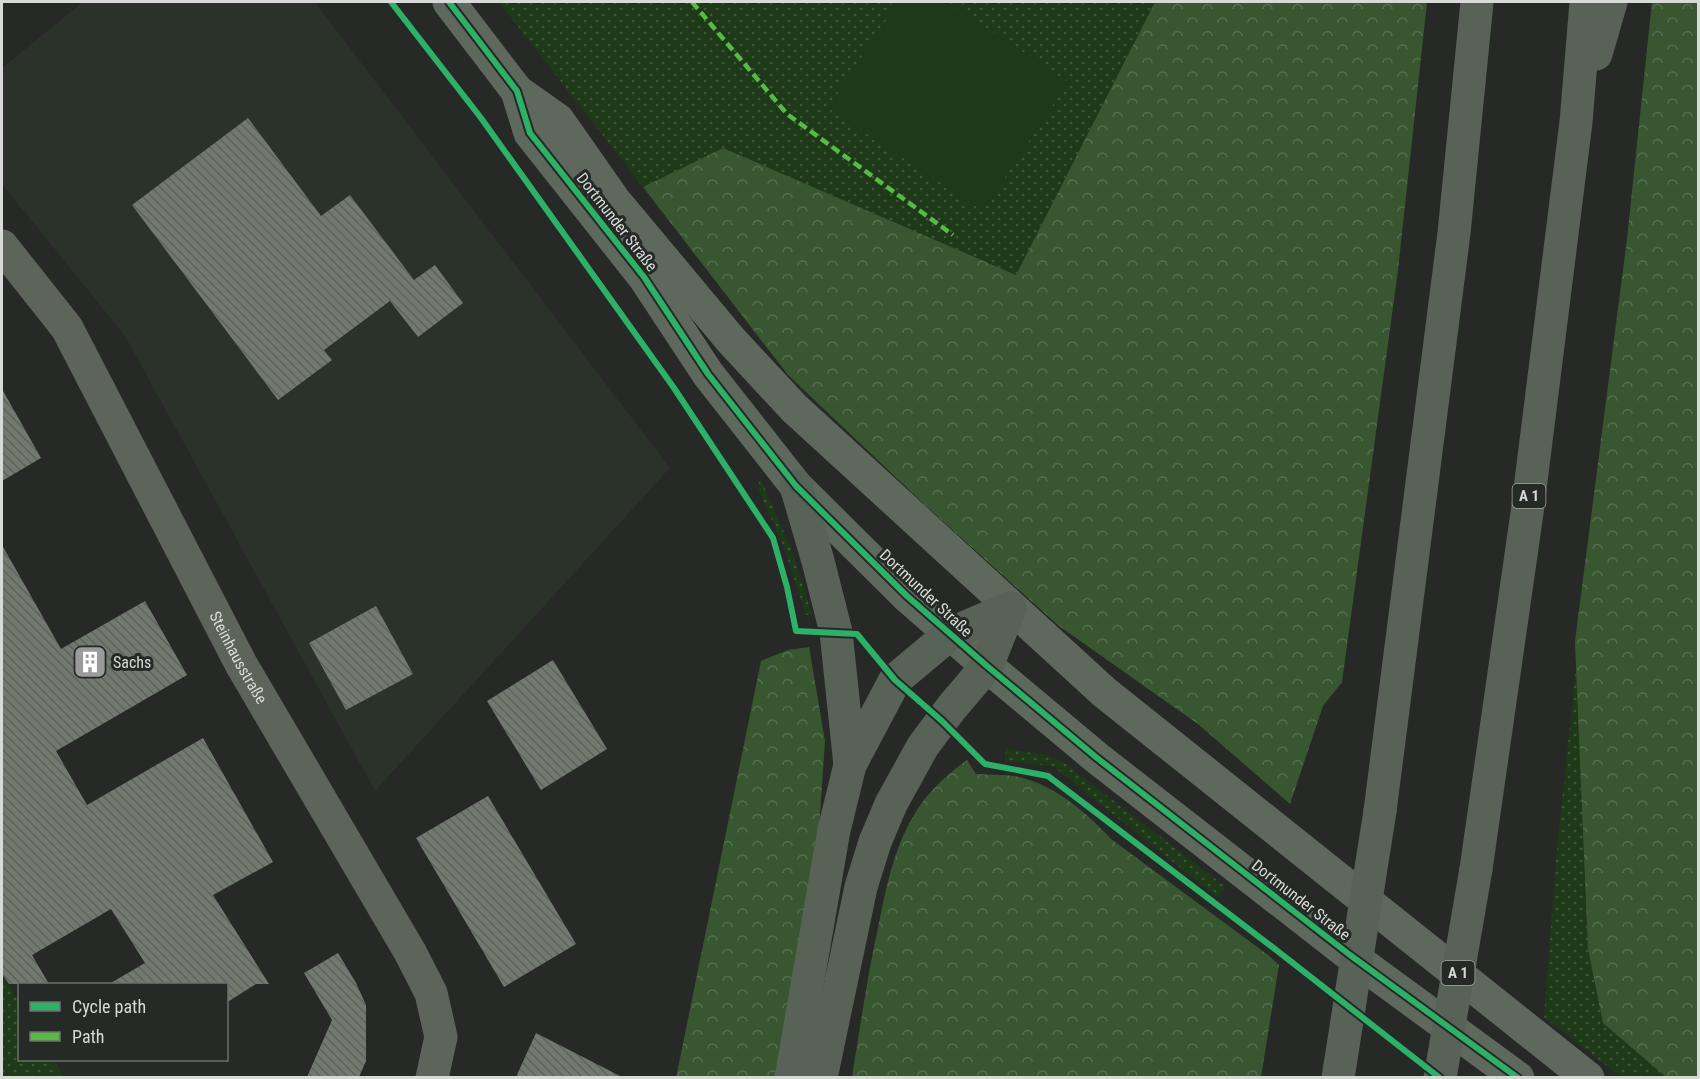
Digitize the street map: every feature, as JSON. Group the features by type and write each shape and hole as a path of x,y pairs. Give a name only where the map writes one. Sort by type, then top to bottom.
{"highway":[{"path":"1338,1077 1380,811 1454,232 1477,2"},
{"name":"A 1","path":"1440,1077 1476,869 1527,513 1576,122 1586,2"},
{"path":"1576,122 1611,2"},
{"path":"796,486 836,632 850,765"},
{"path":"791,1077 834,830 850,765 895,680 950,634 1010,608"},
{"path":"821,1077 861,887 875,842 891,804 923,746 987,666 1010,608"}],"main road":[{"name":"Dortmunder Straße","path":"449,2 517,91 558,120 614,200 730,339 794,408 1010,608 1113,699 1588,1077"},
{"name":"Dortmunder Straße","path":"517,91 530,133 644,277 708,374 796,486 907,596 1097,758 1341,948 1518,1077"}],"street":[{"name":"Steinhausstraße","path":"2,246 67,328 241,664 410,952 431,993 441,1036 432,1077"}],"shaded area":[{"path":"83,2 315,2 670,468 375,791 125,336 2,184 2,68"}],"green space":[{"path":"499,2 1155,2 1016,275 723,148 643,187"},
{"path":"898,2 948,2 1068,82 983,211 828,108"},
{"path":"1155,2 1427,2 1398,270 1342,682 1323,706 1290,804 1198,724 1059,626 925,505 788,375 643,187 723,148 1016,275"},
{"path":"1652,2 1698,2 1698,1078 1666,1077 1603,1023 1588,949 1575,641 1627,239"},
{"path":"760,478 790,546 812,614 806,615 785,550 758,488"},
{"path":"809,647 825,741 819,829 776,1077 676,1078 761,661 788,650"},
{"path":"1576,668 1588,949 1603,1023 1667,1077 1621,1077 1544,1017 1556,859"},
{"path":"1006,749 1046,755 1063,762 1226,887 1218,898 1053,766 1005,761"},
{"path":"967,760 976,774 1019,777 1058,793 1092,819 1111,839 1279,965 1261,1077 852,1077 874,947 895,856 914,815 931,791"},
{"path":"2,971 18,1001 18,1061 54,1061 64,1077 2,1077"}],"building":[{"path":"248,118 321,216 350,195 414,280 435,265 463,303 418,337 390,301 324,350 332,360 278,400 132,205"},
{"path":"2,389 41,458 2,481"},
{"path":"2,545 61,649 145,601 187,675 56,751 87,805 203,738 273,862 213,895 269,984 256,984 228,1002 228,983 111,983 145,963 111,909 32,955 48,983 9,984 2,974"},
{"path":"376,606 413,674 346,710 309,643"},
{"path":"553,660 607,749 541,790 487,701"},
{"path":"488,796 576,944 504,987 416,838"},
{"path":"338,953 366,1005 366,1061 359,1077 307,1077 332,1020 304,973"},
{"path":"536,1033 622,1077 516,1077"}],"marked path":[{"path":"692,2 787,114 953,235"}],"cycle path":[{"path":"391,2 481,118 674,388 773,538 787,587 796,631 857,634 895,680 942,721 985,764 1048,776 1440,1078"},
{"path":"449,2 517,91 530,133 644,277 708,374 796,486 907,596 1097,758 1350,955 1518,1078"}],"place":[{"name":"Sachs","path":"90,662"}]}
